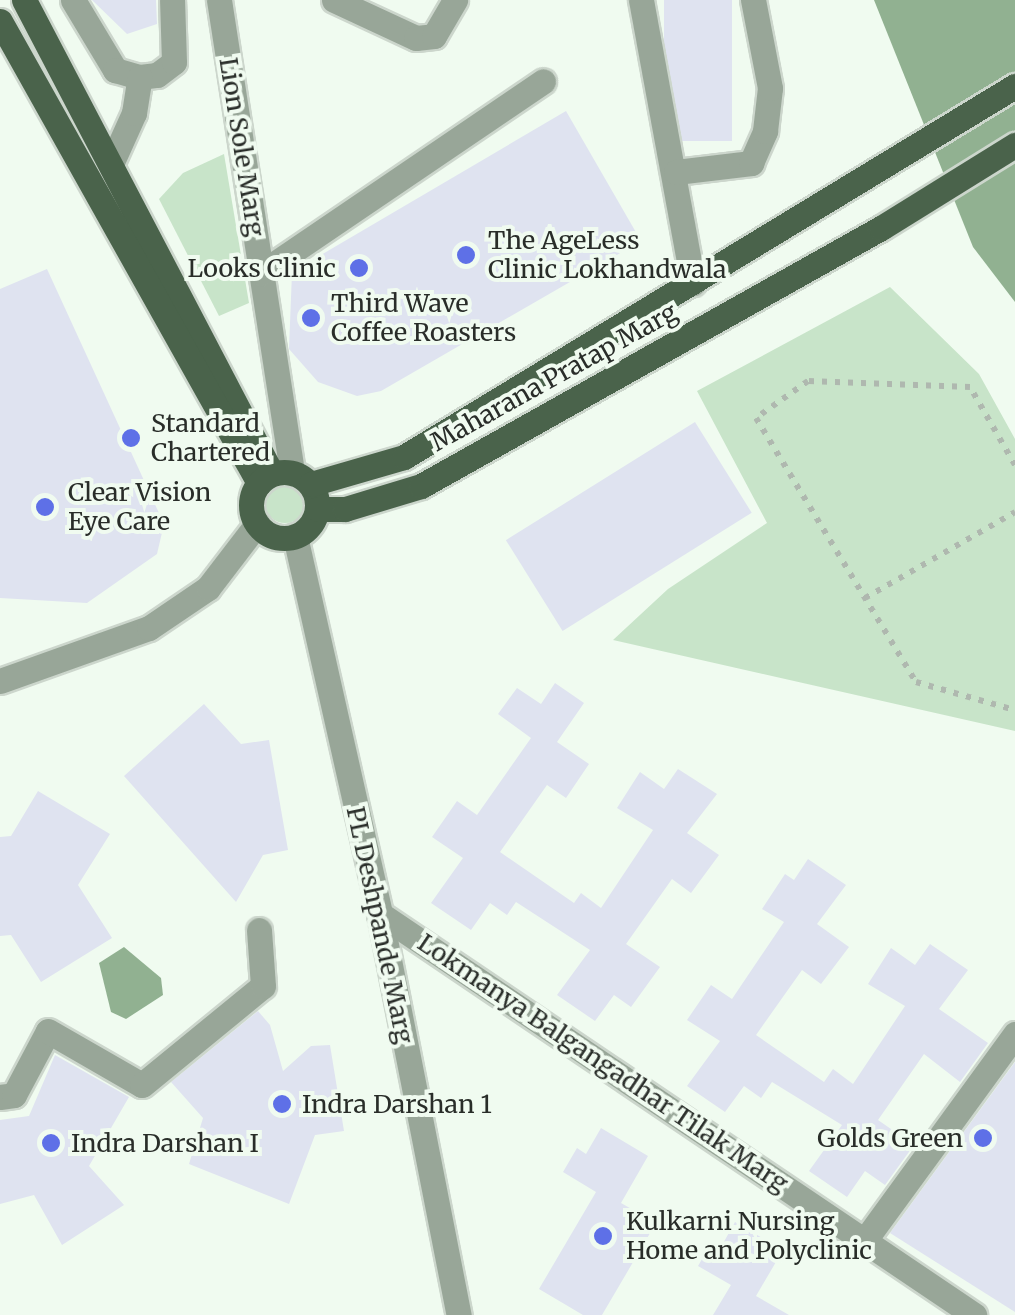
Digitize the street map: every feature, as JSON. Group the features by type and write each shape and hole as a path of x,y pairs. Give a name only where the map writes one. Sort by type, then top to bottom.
{"main road":[{"path":"24,0 283,478"},
{"path":"0,20 283,478 318,510 295,536 281,538 256,524 252,496 283,478"},
{"name":"Maharana Pratap Marg","path":"283,478 404,458 1015,86"},
{"name":"Maharana Pratap Marg","path":"318,510 345,509 421,486 881,228 1015,144"}],"street":[{"path":"73,0 115,70 140,77 158,75 174,62 172,0"},
{"name":"Lion Sole Marg","path":"219,0 261,273 283,478"},
{"path":"334,0 416,38 434,36 455,0"},
{"path":"642,0 693,282"},
{"path":"676,172 751,163 765,131 770,88 753,0"},
{"path":"110,164 134,113 140,77"},
{"path":"261,273 543,81"},
{"path":"0,681 150,628 208,588 256,524"},
{"name":"PL Deshpande Marg","path":"295,536 380,914 459,1315"},
{"name":"Lokmanya Balgangadhar Tilak Marg","path":"380,914 974,1315"},
{"path":"0,1096 14,1095 48,1031 142,1085 263,986 259,930"},
{"path":"866,1240 1015,1034"}],"path":[{"path":"1015,465 970,387 808,381 756,418 916,682 1015,710"},
{"path":"865,598 1015,512"}],"shaded area":[{"path":"874,0 1015,0 1015,302 973,247"},
{"path":"224,154 249,303 219,316 159,199 183,173"},
{"path":"890,287 979,374 1015,439 1015,731 613,640 668,589 767,523 697,391"},
{"path":"285,483 299,489 305,503 299,517 285,523 271,517 265,503 271,489"},
{"path":"124,947 161,978 163,995 126,1019 111,1012 99,963"}],"building":[{"path":"92,0 156,0 157,24 127,34"},
{"path":"664,0 732,0 732,141 664,141"},
{"name":"The AgeLess Clinic Lokhandwala","path":"566,111 641,241 381,391 357,396 318,382 289,349 292,272"},
{"path":"47,269 164,524 157,554 87,603 0,598 0,289"},
{"path":"695,422 752,513 563,631 506,540"},
{"path":"555,683 584,703 557,742 589,764 566,798 547,785 500,852 574,903 581,893 601,908 653,830 617,808 640,772 664,789 678,769 717,794 687,833 719,855 691,893 672,879 626,944 660,967 631,1007 614,995 595,1021 557,995 590,950 516,902 507,915 490,903 471,930 431,903 463,858 432,837 457,801 477,815 531,738 498,714 517,688 541,704"},
{"path":"204,704 241,744 269,740 288,850 263,855 236,902 124,776"},
{"path":"38,791 110,834 78,885 112,938 41,982 11,935 0,936 0,837 11,836"},
{"path":"808,859 846,885 817,924 849,947 821,984 802,970 756,1035 824,1082 833,1069 853,1084 905,1006 868,984 891,948 915,965 930,944 968,970 939,1009 988,1043 960,1082 924,1054 878,1120 914,1145 885,1185 865,1171 847,1197 809,1171 842,1125 772,1082 761,1098 744,1086 725,1112 687,1086 720,1041 687,1020 711,985 732,999 784,922 762,909 785,874 794,880"},
{"name":"Indra Darshan 1","path":"258,1011 270,1025 283,1071 311,1046 330,1045 344,1131 315,1135 289,1204 189,1164 203,1118 171,1082"},
{"name":"Indra Darshan I","path":"55,1055 129,1097 89,1166 124,1205 62,1245 34,1195 0,1204 0,1120 29,1116"},
{"name":"Golds Green","path":"1015,1062 1015,1312 890,1233"},
{"path":"601,1128 648,1156 621,1203 656,1223 602,1315 583,1315 539,1289 596,1192 563,1172 577,1148 586,1154"},
{"path":"735,1222 783,1250 756,1296 789,1315 713,1315 731,1285 698,1266 712,1242 721,1247"}],"place":[{"name":"The AgeLess Clinic Lokhandwala","path":"466,255"},
{"name":"Looks Clinic","path":"359,268"},
{"name":"Third Wave Coffee Roasters","path":"311,318"},
{"name":"Standard Chartered","path":"131,438"},
{"name":"Clear Vision Eye Care","path":"45,507"},
{"name":"Indra Darshan 1","path":"282,1104"},
{"name":"Golds Green","path":"983,1138"},
{"name":"Indra Darshan I","path":"51,1143"},
{"name":"Kulkarni Nursing Home and Polyclinic","path":"603,1236"}]}
